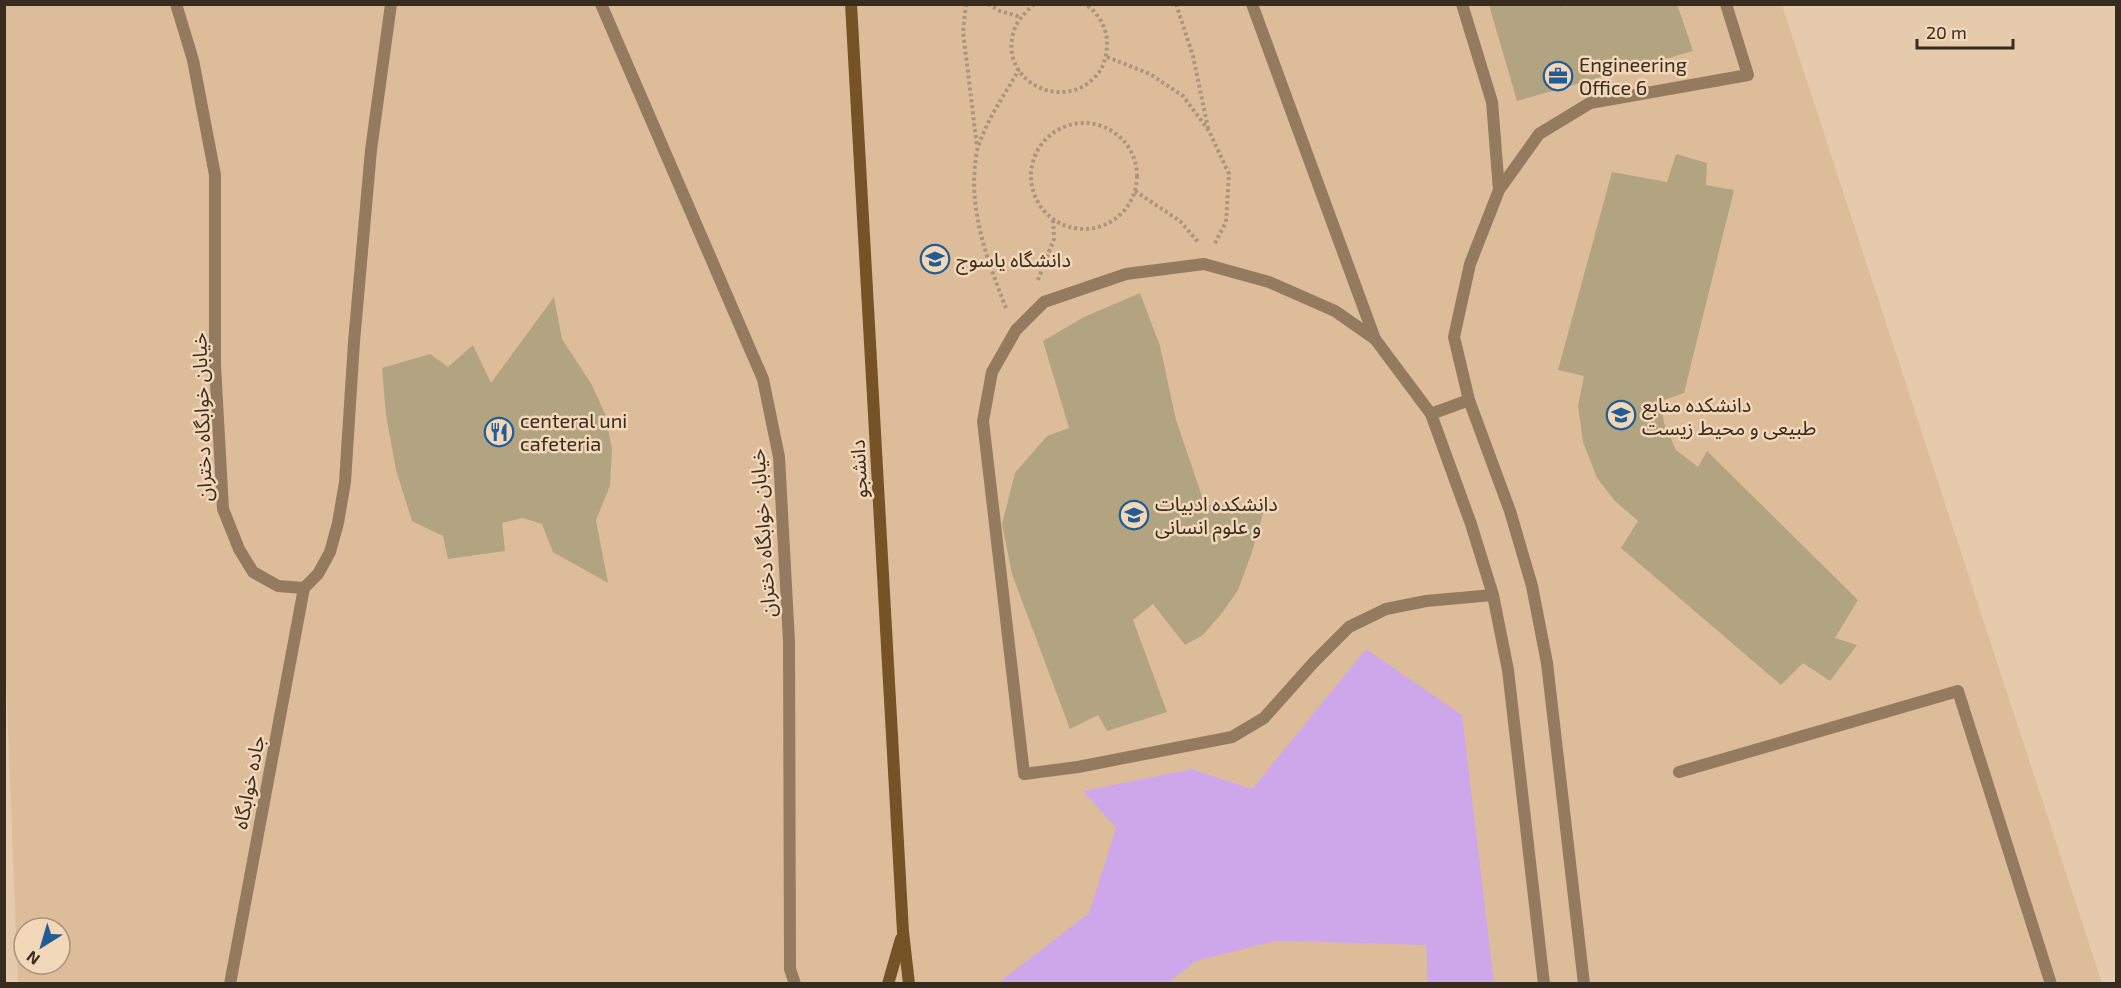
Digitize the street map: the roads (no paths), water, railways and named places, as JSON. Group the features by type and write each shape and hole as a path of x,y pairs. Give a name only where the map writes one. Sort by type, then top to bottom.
{"street":[{"name":"خیابان خوابگاه دختران","path":"176,4 193,60 215,175 215,364 223,509 239,549 254,572 278,586 304,588"},
{"path":"304,588 318,574 330,552 345,482 370,150 391,4"},
{"name":"خیابان خوابگاه دختران","path":"601,4 763,379 779,457 789,641 790,969 795,984"},
{"name":"دانشجو","path":"852,4 903,932 909,984"},
{"path":"1252,4 1375,339 1431,414 1471,524 1493,595 1509,681 1544,984"},
{"path":"1462,4 1492,102 1498,190"},
{"path":"1584,984 1547,663 1534,597 1510,511 1469,400 1454,337 1470,264 1498,190 1539,134 1590,103 1748,75 1726,4"},
{"path":"1375,339 1335,311 1269,282 1204,264 1126,274 1044,302 1016,330 992,372 984,421 1024,774 1078,767 1232,736 1264,718 1349,627 1386,609 1426,601 1493,595"},
{"path":"1431,414 1469,400"},
{"name":"جاده خوابگاه","path":"230,984 304,588"},
{"path":"1679,772 1958,691 2050,984"},
{"path":"888,984 903,932"}],"place":[{"name":"Engineering Office 6","path":"1558,76"},
{"name":"دانشگاه یاسوج","path":"935,259"},
{"name":"دانشکده منابع طبیعی و محیط زیست","path":"1621,415"},
{"name":"centeral uni cafeteria","path":"499,432"},
{"name":"دانشکده ادبیات و علوم انسانی","path":"1134,515"}]}
